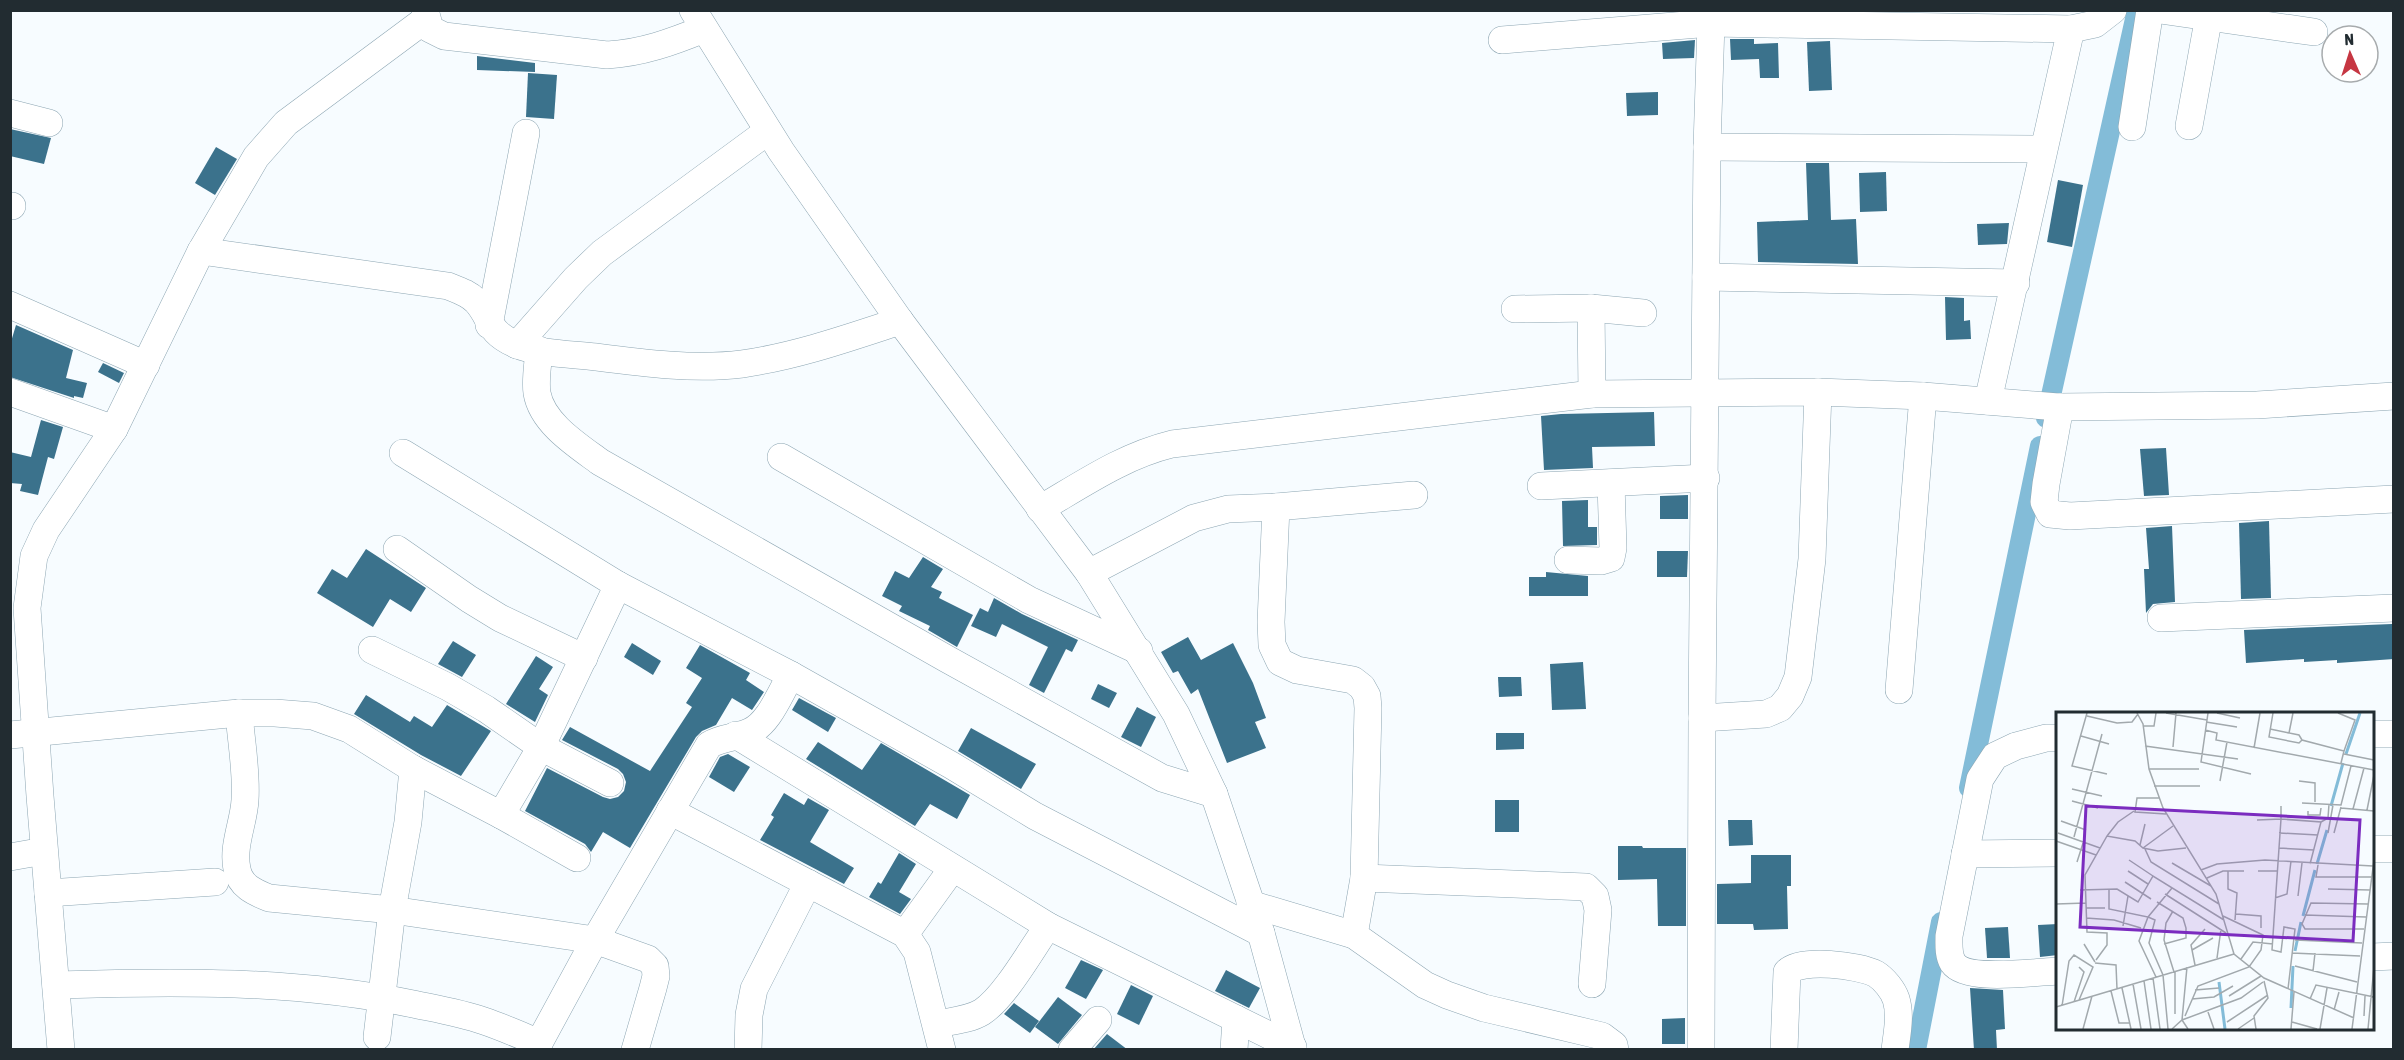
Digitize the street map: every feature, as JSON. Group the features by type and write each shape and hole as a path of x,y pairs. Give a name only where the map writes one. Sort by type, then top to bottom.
{"street":[{"path":"1502,40 1711,17 2071,29 2095,24 2113,10"},
{"path":"2132,128 2150,10"},
{"path":"2160,10 2210,13 2314,32"},
{"path":"2189,126 2210,13"},
{"path":"61,1050 44,851 23,734 27,608 34,556 46,530 114,429 201,251 256,158 286,123 426,15 430,29 444,36 607,55 630,54 656,48 699,20 768,131 900,321 1089,573 1176,714 1214,794 1261,933 1293,1048"},
{"path":"1701,1050 1707,147 1711,17"},
{"path":"1998,402 2016,283 2043,149 2071,29"},
{"path":"10,113 49,123"},
{"path":"768,131 602,253 576,278 528,348 540,405 548,417 575,444 600,462 936,653 1162,778 1214,794"},
{"path":"489,324 526,133"},
{"path":"1707,147 2043,149"},
{"path":"201,251 448,286 465,292 477,302 489,324 501,337 528,348 652,364 740,364 814,350 900,321"},
{"path":"1707,277 2016,283"},
{"path":"10,305 146,365"},
{"path":"1591,308 1592,394"},
{"path":"1515,309 1591,308 1643,313"},
{"path":"10,392 114,429"},
{"path":"1040,509 1122,461 1146,450 1172,444 1592,394 1818,392 1923,396 2059,407 2257,405 2394,396"},
{"path":"1702,718 1766,714 1780,708 1790,696 1798,677 1812,559 1818,392"},
{"path":"1899,690 1923,396"},
{"path":"2059,407 2044,502 2050,513 2070,516 2394,499"},
{"path":"403,453 618,585 790,675 951,765 1035,816 1261,933"},
{"path":"781,457 1029,600 1139,651"},
{"path":"1541,486 1706,478"},
{"path":"1568,560 1601,561 1611,558 1613,548 1611,483"},
{"path":"1089,573 1194,518 1228,509 1414,495"},
{"path":"1276,507 1271,622 1272,645 1280,662 1296,670 1353,680 1362,687 1367,696 1364,878 1354,935"},
{"path":"398,549 469,600 500,618 584,658"},
{"path":"501,815 541,747 618,585"},
{"path":"2161,618 2394,608"},
{"path":"372,650 448,687 486,709 541,747 610,783"},
{"path":"56,985 172,981 295,986 382,998 485,1021 538,1046 595,940 709,745 720,738 750,732 763,723 790,675"},
{"path":"23,734 239,713 276,712 313,716 349,729 413,769 577,858"},
{"path":"239,713 245,800 237,869 242,882 252,892 269,898 393,910 595,940 648,959 655,966 656,976 635,1050"},
{"path":"2374,734 2394,734"},
{"path":"736,735 1048,926 1293,1048"},
{"path":"2056,738 2046,738 2016,746 1995,756 1980,779 1949,936 1949,951 1953,963 1964,971 1980,974 2056,970"},
{"path":"377,1037 393,910 408,822 413,769"},
{"path":"670,811 905,934 917,952 940,1037 965,1019 981,1012 995,1000 1048,926"},
{"path":"2374,849 2394,849"},
{"path":"10,857 44,851"},
{"path":"1965,854 2056,853"},
{"path":"905,934 952,869"},
{"path":"1364,878 1586,886 1595,896 1598,910 1592,984"},
{"path":"48,893 215,882"},
{"path":"748,1050 748,1015 754,989 808,883"},
{"path":"1250,904 1354,935 1432,988 1484,1008 1602,1036 1614,1045 1615,1050"},
{"path":"2374,957 2394,956"},
{"path":"1784,1050 1787,972 1792,966 1806,963 1856,968 1876,975 1888,985 1896,999 1899,1019 1895,1050"},
{"path":"1234,1050 1236,1019"},
{"path":"1072,1050 1098,1020"}],"building":[{"path":"1730,39 1754,39 1754,44 1778,43 1779,78 1760,78 1759,59 1731,60"},
{"path":"1695,40 1694,58 1663,59 1662,43"},
{"path":"1830,41 1832,90 1809,91 1807,42"},
{"path":"477,56 535,63 535,72 477,70"},
{"path":"528,73 557,75 554,119 526,117"},
{"path":"1658,92 1658,115 1627,116 1626,93"},
{"path":"10,129 51,138 44,164 10,156"},
{"path":"216,147 237,159 215,195 195,183"},
{"path":"1806,163 1829,163 1831,220 1856,219 1858,264 1758,262 1757,222 1808,220"},
{"path":"1886,172 1887,211 1860,212 1859,173"},
{"path":"2058,180 2083,185 2072,247 2047,242"},
{"path":"2009,223 2007,244 1978,245 1977,224"},
{"path":"1945,297 1964,298 1964,321 1970,320 1971,339 1946,340"},
{"path":"16,325 73,350 66,378 87,383 83,398 74,396 74,398 10,377 10,345"},
{"path":"103,363 124,373 119,383 98,372"},
{"path":"1654,412 1655,446 1592,447 1593,468 1544,470 1541,416"},
{"path":"41,420 63,427 54,459 48,457 38,495 20,491 22,484 10,483 10,452 31,457"},
{"path":"2166,448 2169,495 2144,496 2140,449"},
{"path":"1688,495 1688,519 1660,519 1660,496"},
{"path":"1588,500 1588,527 1597,527 1597,545 1563,546 1562,501"},
{"path":"2269,521 2271,598 2241,599 2239,523"},
{"path":"2172,526 2175,602 2153,604 2146,613 2144,569 2149,569 2146,528"},
{"path":"366,549 426,588 411,612 390,599 373,627 317,593 332,569 347,578"},
{"path":"1657,551 1688,551 1687,577 1657,577"},
{"path":"923,557 943,569 931,587 942,592 939,598 973,615 957,647 928,630 930,626 899,611 902,606 882,596 895,571 909,578"},
{"path":"1546,572 1588,576 1588,596 1529,596 1529,577 1546,577"},
{"path":"994,598 1078,640 1072,652 1066,649 1044,693 1029,685 1048,647 1002,624 996,637 971,626 980,608 988,612"},
{"path":"2392,624 2394,659 2337,663 2337,660 2304,662 2304,659 2246,663 2244,630"},
{"path":"1188,637 1201,660 1233,643 1253,683 1266,718 1255,722 1266,748 1227,763 1198,689 1191,694 1178,671 1173,673 1161,652"},
{"path":"453,641 476,655 462,677 438,664"},
{"path":"632,643 661,661 653,675 624,657"},
{"path":"700,645 750,673 746,680 764,692 752,710 732,698 716,725 702,731 696,737 630,848 603,832 591,852 585,844 525,811 547,768 603,797 610,799 618,797 624,791 626,782 618,769 562,740 570,727 650,771 692,707 686,703 702,678 686,668"},
{"path":"536,656 553,667 539,689 548,695 535,722 506,704"},
{"path":"1583,662 1586,709 1552,710 1550,664"},
{"path":"1498,677 1521,677 1522,696 1499,697"},
{"path":"1098,684 1117,693 1109,708 1091,699"},
{"path":"366,695 410,722 414,716 432,727 447,705 491,731 461,776 421,755 354,714"},
{"path":"799,698 836,718 828,732 792,710"},
{"path":"1137,707 1156,717 1141,747 1121,737"},
{"path":"971,728 1036,764 1021,789 958,751"},
{"path":"1496,733 1524,733 1524,749 1496,750"},
{"path":"818,742 862,770 881,743 970,795 957,819 930,804 915,826 806,759"},
{"path":"728,754 750,767 734,792 709,777 720,757"},
{"path":"784,793 804,805 808,798 829,810 810,842 854,868 844,884 760,840 774,817 771,815"},
{"path":"1495,800 1519,800 1519,832 1495,832"},
{"path":"1728,820 1752,820 1753,845 1729,846"},
{"path":"1618,846 1686,848 1686,926 1658,926 1657,879 1618,880"},
{"path":"899,853 916,864 899,892 911,899 900,914 869,897 878,882 881,884"},
{"path":"1751,855 1791,855 1791,886 1787,886 1788,929 1754,930 1753,924 1717,924 1717,884 1751,883"},
{"path":"2056,924 2056,955 2040,957 2038,925"},
{"path":"2008,927 2010,958 1987,958 1985,928"},
{"path":"1081,960 1103,970 1086,999 1065,988"},
{"path":"1226,970 1260,988 1249,1008 1215,991"},
{"path":"1131,985 1153,996 1139,1025 1117,1014"},
{"path":"1970,988 2003,990 2005,1029 1996,1030 1997,1050 1974,1050"},
{"path":"1058,997 1082,1015 1058,1044 1035,1027"},
{"path":"1014,1003 1039,1021 1030,1033 1004,1014"},
{"path":"1685,1018 1685,1044 1662,1044 1662,1019"},
{"path":"1107,1034 1128,1050 1093,1050"}],"waterway":[{"path":"2046,418 2137,10"},
{"path":"1969,788 2040,446"},
{"path":"1916,1050 1941,922"}]}
